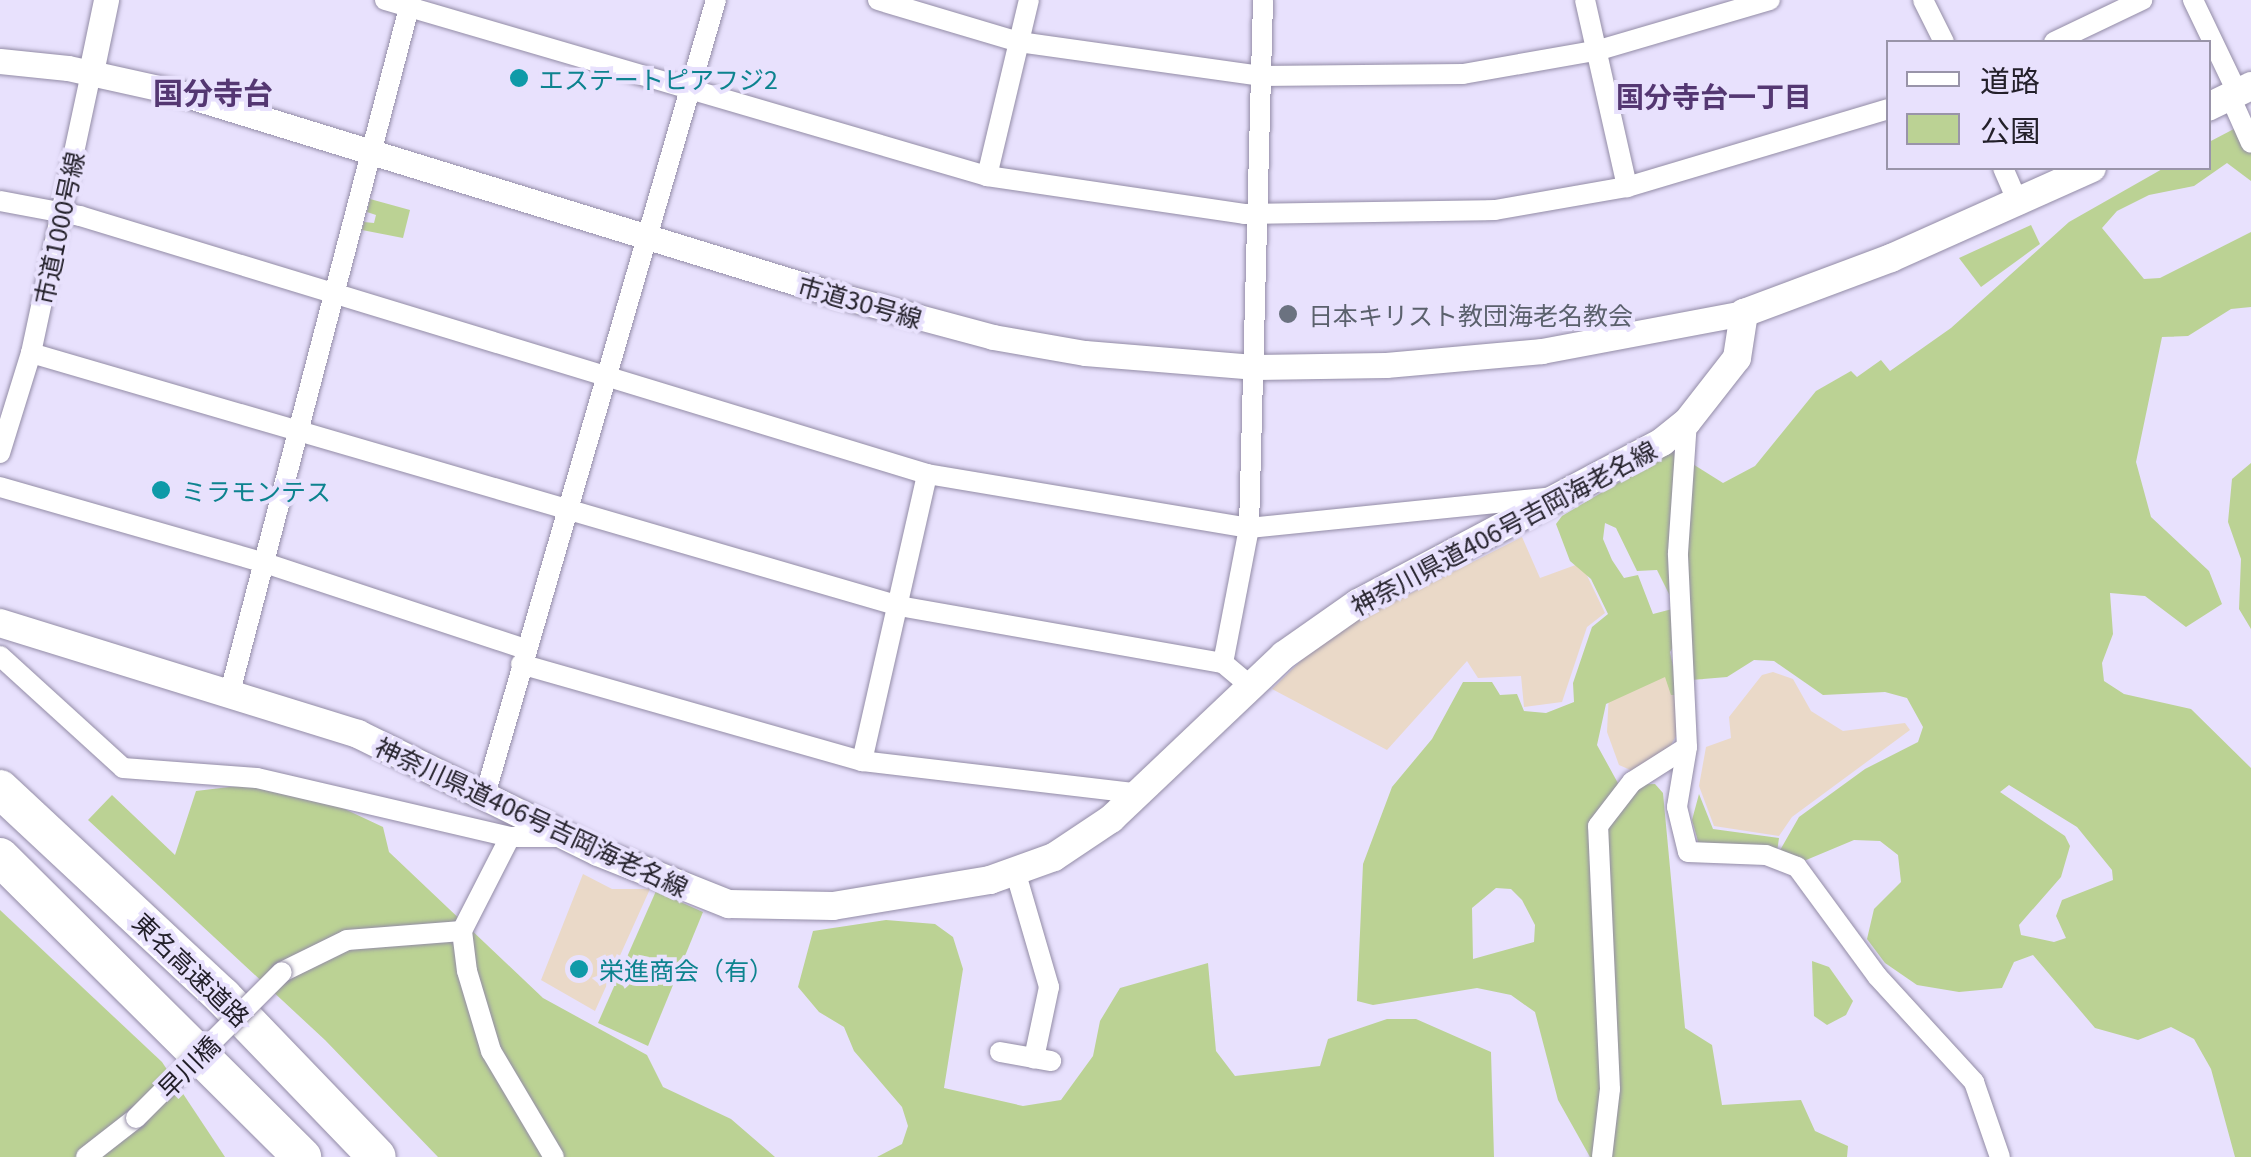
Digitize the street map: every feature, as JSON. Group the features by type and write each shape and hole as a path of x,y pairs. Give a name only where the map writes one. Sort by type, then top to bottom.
{"highway":[{"name":"東名高速道路","path":"0,789 222,996 377,1157"},
{"path":"0,858 302,1157"}],"main road":[{"path":"1744,313 2020,205 2088,170"},
{"name":"神奈川県道406号吉岡海老名線","path":"0,623 358,734 688,892 764,909 914,896 1016,874 1054,857 1142,794 1250,686 1358,603 1570,495 1686,422 1737,358 1744,313"}],"street":[{"name":"市道1000号線","path":"0,453 32,353 106,0"},
{"path":"386,0 410,3 687,90 987,176 1261,215 1495,210 1627,187 1886,110"},
{"path":"486,795 603,379 716,0"},
{"path":"878,0 1018,42 1261,76 1462,74 1599,50 1770,0"},
{"path":"987,176 1029,0"},
{"path":"1223,663 1249,528 1261,215 1263,0"},
{"path":"1586,0 1627,187"},
{"path":"1923,0 1943,40"},
{"path":"2058,40 2142,0"},
{"path":"2192,0 2209,40"},
{"path":"230,692 410,3"},
{"path":"2211,45 2251,143"},
{"name":"市道30号線","path":"0,61 91,72 370,150 646,240 993,337 1151,361 1256,367 1510,355 1744,313"},
{"path":"2004,170 2020,205"},
{"path":"0,201 62,211 334,292 603,379 927,474 1249,528 1570,495"},
{"path":"32,353 899,606 1223,663 1250,686"},
{"path":"1686,422 1678,554 1687,747 1677,807 1688,852 1766,855 1797,867 1877,976 1974,1082 2000,1157"},
{"path":"862,761 927,474"},
{"path":"0,487 265,563 523,657 862,761 1142,794"},
{"path":"0,656 123,768 257,778 510,836 568,837"},
{"path":"1602,1157 1610,1089 1598,826 1632,782 1687,747"},
{"path":"510,836 462,931 491,1050 554,1157"},
{"path":"1000,1052 1042,1059 1049,987 1016,874"},
{"name":"早川橋","path":"86,1157 136,1118 282,972 347,940 462,931"}],"shaded area":[{"path":"1522,537 1540,578 1581,563 1605,613 1587,627 1562,702 1524,707 1521,676 1478,678 1467,661 1387,750 1272,689 1319,643"},
{"path":"1619,668 1676,674 1676,736 1665,756 1635,772 1619,765 1607,732 1609,691"},
{"path":"1773,672 1793,679 1811,711 1843,731 1905,723 1910,730 1792,817 1779,836 1714,826 1699,786 1706,747 1731,738 1729,717 1762,675"},
{"path":"583,874 612,889 650,889 595,1011 541,980"}],"green space":[{"path":"2251,120 2251,181 2227,163 2194,186 2149,195 2117,211 2102,228 2144,279 2160,278 2251,232 2251,307 2231,309 2188,336 2162,337 2136,462 2151,517 2209,571 2222,604 2186,627 2145,596 2110,593 2113,634 2102,663 2104,681 2124,694 2191,709 2251,768 2251,1157 2235,1157 2211,1069 2194,1039 2171,1027 2138,1040 2095,1028 2033,955 2014,962 2002,988 1959,992 1917,985 1885,963 1867,939 1874,909 1901,882 1898,855 1880,841 1854,840 1799,863 1779,852 1799,817 1865,769 1918,742 1923,727 1907,698 1885,692 1823,695 1774,661 1754,660 1727,677 1691,680 1678,639 1670,652 1679,695 1671,695 1665,677 1606,704 1597,745 1619,785 1655,784 1663,793 1685,1028 1712,1045 1722,1105 1801,1100 1815,1131 1848,1146 1847,1157 1590,1157 1558,1100 1535,1012 1511,995 1477,988 1373,1005 1357,1001 1363,864 1392,787 1432,739 1463,682 1492,682 1500,695 1517,694 1524,711 1546,713 1574,702 1573,683 1592,627 1608,614 1591,579 1570,561 1556,524 1562,516 1672,451 1723,483 1755,466 1816,391 1851,371 1857,377 1881,360 1890,371 1951,328 2069,222 2160,170 2211,170 2211,141","holes":["1605,523 1616,528 1637,571 1657,570 1676,608 1653,614 1638,575 1624,578 1603,539","2009,785 2077,827 2112,870 2113,880 2062,900 2056,916 2066,938 2054,942 2021,935 2019,925 2061,877 2070,846 2065,836 2000,792","1496,888 1511,889 1522,900 1535,925 1534,942 1473,959 1472,908"]},
{"path":"370,199 410,210 403,238 362,230 364,222 374,223 376,215 367,212"},
{"path":"2031,225 2040,244 1981,287 1959,258"},
{"path":"2251,463 2251,629 2239,609 2241,559 2228,522 2232,479"},
{"path":"254,784 317,796 383,827 389,852 543,998 647,1055 663,1087 731,1119 775,1157 438,1157 325,1040 88,820 112,795 175,855 196,791"},
{"path":"1699,794 1713,829 1779,838 1777,852 1699,845 1692,820"},
{"path":"656,891 703,912 648,1046 598,1023"},
{"path":"0,910 162,1062 225,1157 0,1157"},
{"path":"886,920 935,924 953,937 963,969 944,1088 1023,1106 1061,1100 1093,1056 1100,1021 1120,988 1208,963 1216,1051 1235,1076 1320,1066 1328,1039 1387,1019 1416,1019 1491,1052 1494,1157 877,1157 902,1144 908,1126 902,1107 854,1051 844,1027 819,1012 798,987 813,931"},
{"path":"1812,961 1829,967 1853,1001 1846,1015 1827,1025 1814,1016"}],"place":[{"name":"エステートピアフジ2","path":"519,78"},
{"name":"日本キリスト教団海老名教会","path":"1288,314"},
{"name":"ミラモンテス","path":"161,490"},
{"name":"栄進商会（有）","path":"579,969"}],"district":[{"name":"国分寺台","path":"213,91"},
{"name":"国分寺台一丁目","path":"1714,95"}]}
